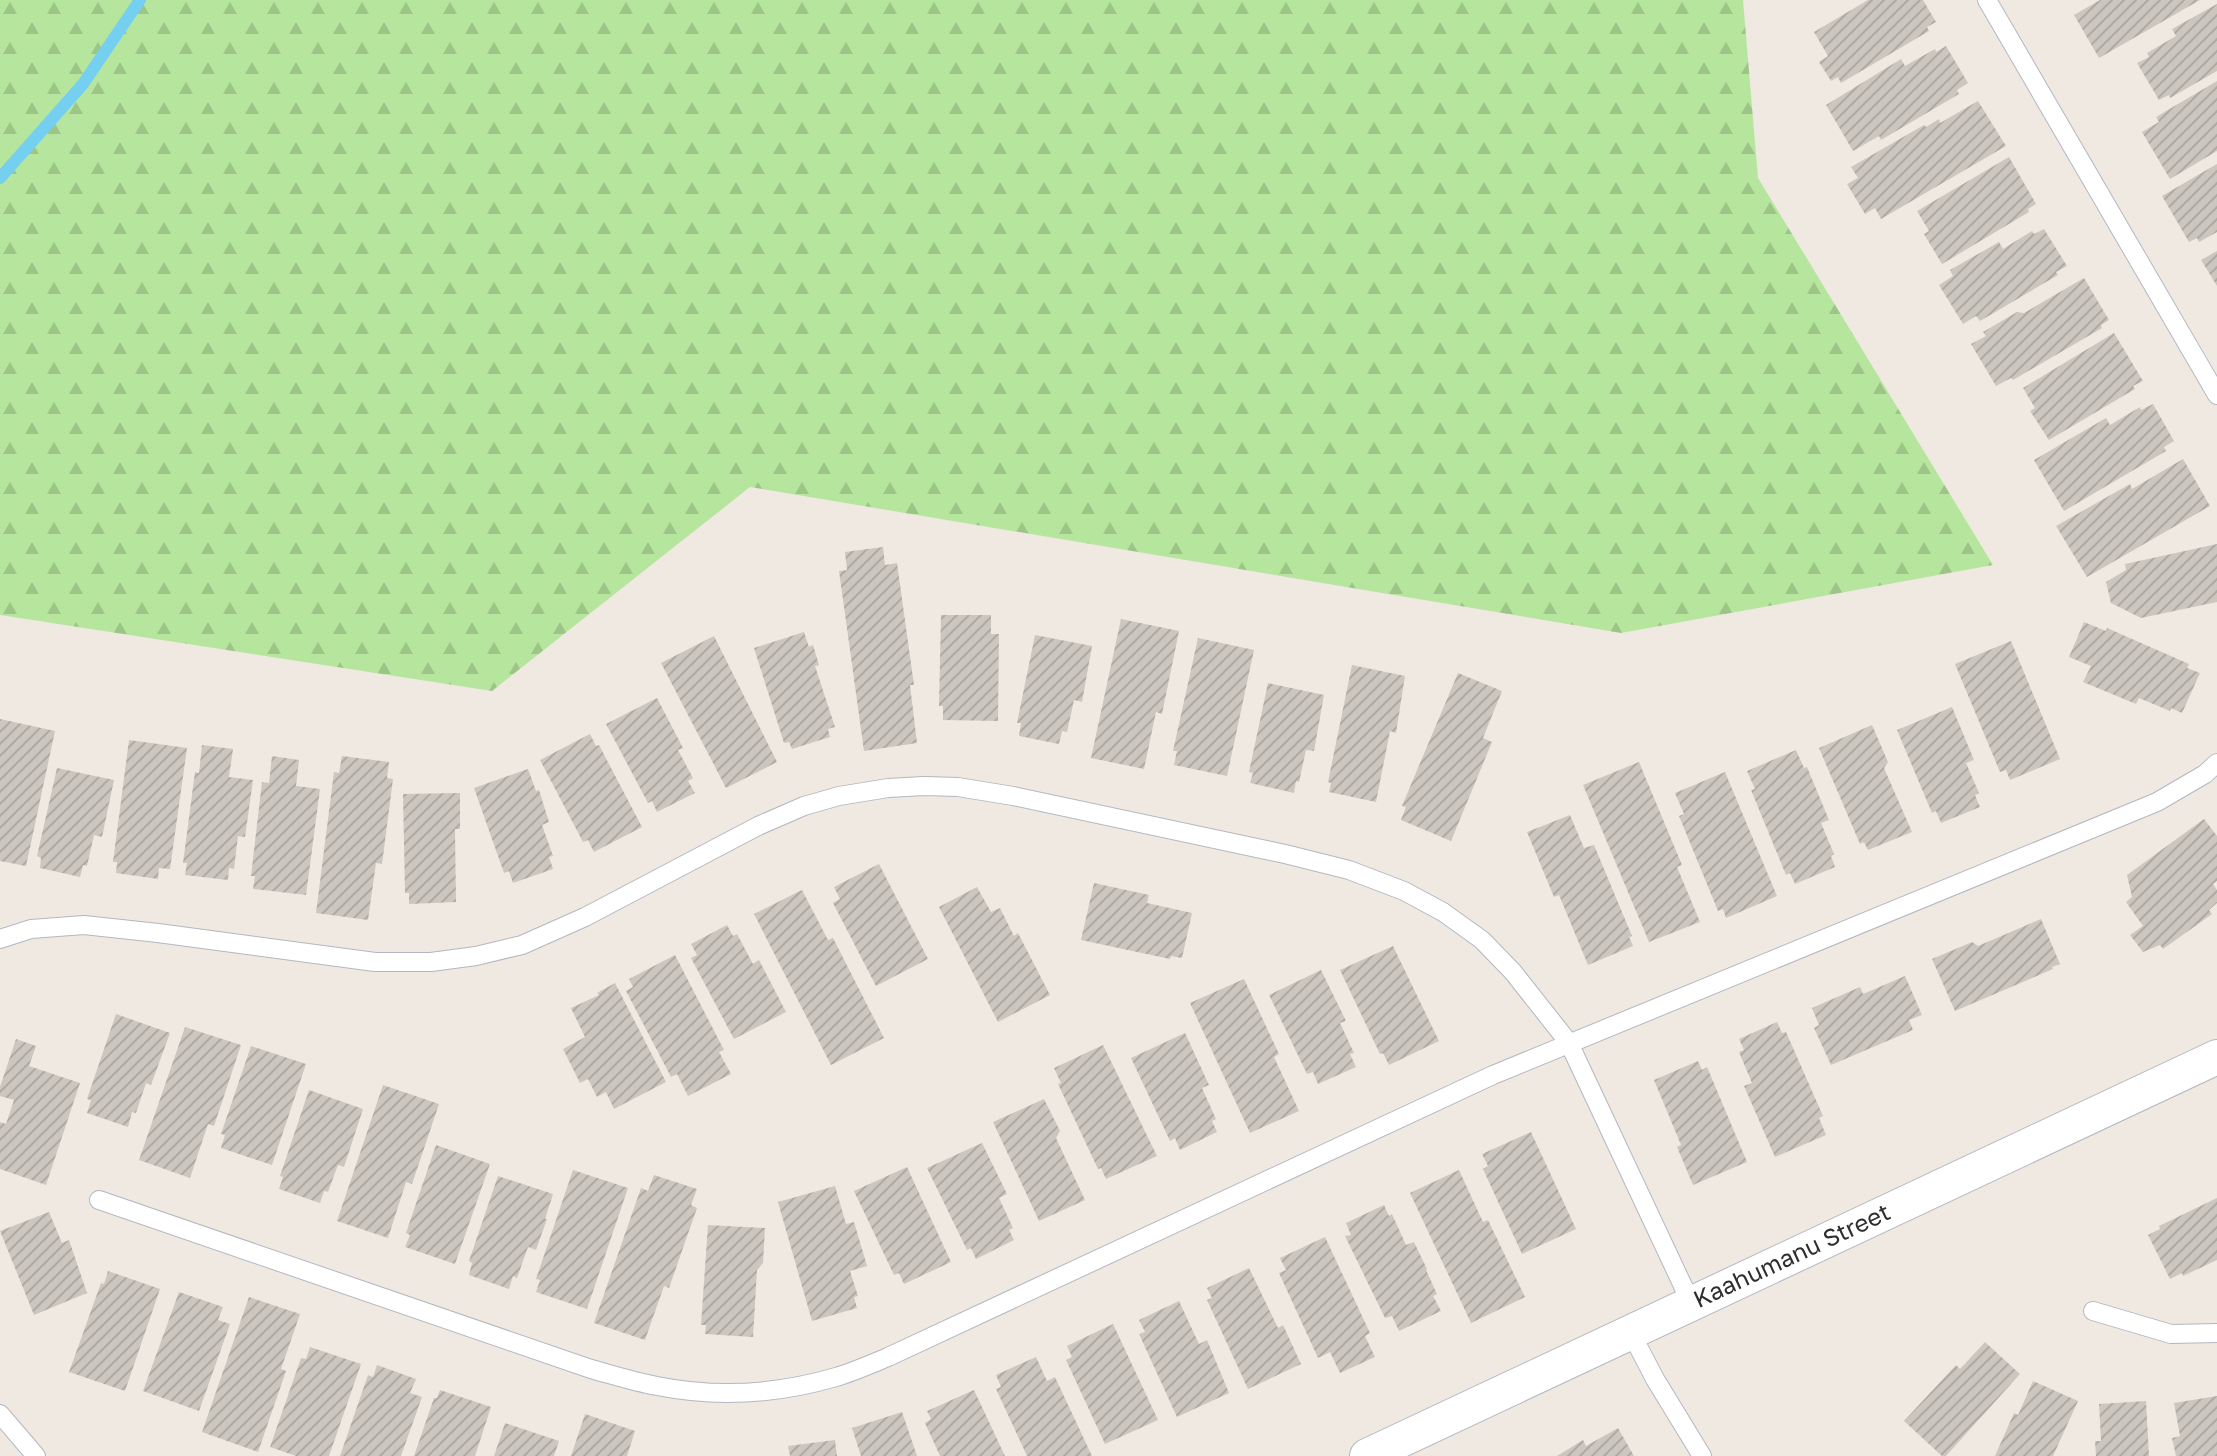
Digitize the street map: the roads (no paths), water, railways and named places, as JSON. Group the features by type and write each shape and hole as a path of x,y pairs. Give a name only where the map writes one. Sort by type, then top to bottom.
{"street":[{"name":"Kaahumanu Street","path":"1367,1456 2217,1057"}],"lane":[{"path":"1987,0 2217,395"},
{"path":"99,1200 591,1369 655,1386 697,1392 776,1391 839,1376 888,1357 1493,1075 2157,802 2205,774 2217,763"},
{"path":"0,939 31,929 84,925 375,962 431,962 476,956 522,945 585,917 758,826 804,806 839,796 888,788 958,787 1013,796 1285,854 1349,870 1404,891 1443,912 1482,940 1513,972 1569,1043 1691,1303"},
{"path":"2093,1311 2171,1334 2217,1333"},
{"path":"1630,1331 1702,1456"},
{"path":"0,1414 36,1456"}],"waterway":[{"path":"0,178 83,84 140,0"}]}
